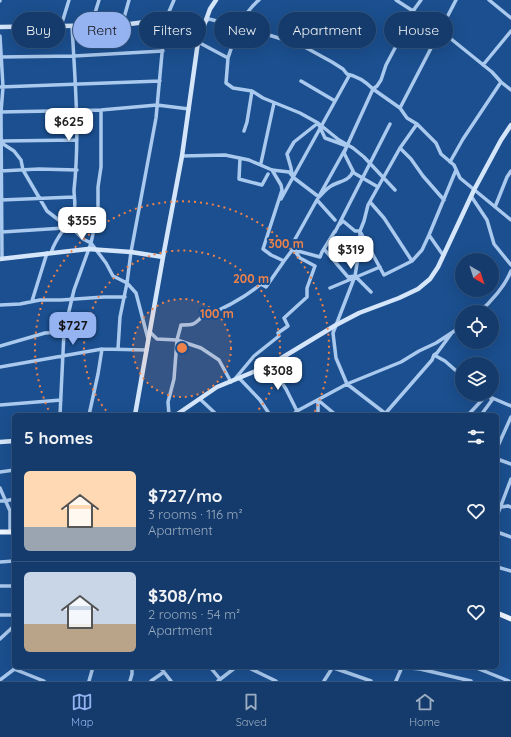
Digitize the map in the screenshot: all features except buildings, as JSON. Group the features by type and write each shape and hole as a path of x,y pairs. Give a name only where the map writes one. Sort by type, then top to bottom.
{"main road":[{"path":"0,532 12,532"},
{"path":"499,614 511,619"}],"street":[{"path":"65,13 69,0"},
{"path":"95,12 99,0"},
{"path":"126,12 129,0"},
{"path":"169,12 174,0"},
{"path":"206,18 216,0"},
{"path":"248,12 259,0"},
{"path":"396,0 413,11"},
{"path":"378,187 354,173 344,152 373,89 381,80 386,65 412,16 413,11 421,0"},
{"path":"450,12 456,0"},
{"path":"490,0 511,18"},
{"path":"32,301 49,253 71,222 75,209 74,197 77,170 77,110 72,26 65,26"},
{"path":"0,27 12,27"},
{"path":"483,65 511,31"},
{"path":"0,36 2,87 0,171 2,232 1,259 88,249 131,252 163,257"},
{"path":"270,36 301,45 332,62 343,69 347,74 353,75 367,82 373,89 400,108 407,118 417,124 436,143 441,154 454,165 460,178 511,220"},
{"path":"453,39 511,90"},
{"path":"206,46 228,58"},
{"path":"118,349 120,317 125,297 131,252 157,105 162,48"},
{"path":"135,413 182,156 197,48"},
{"path":"232,48 228,58 226,83 233,88 252,91 318,123 364,157 395,190"},
{"path":"400,108 413,80 432,48"},
{"path":"0,57 74,56 162,51"},
{"path":"277,206 349,76"},
{"path":"2,87 160,81"},
{"path":"301,81 335,101"},
{"path":"450,162 463,139 501,82"},
{"path":"244,131 252,91"},
{"path":"261,163 274,103"},
{"path":"1,112 101,110 157,105 189,109"},
{"path":"60,413 64,332 72,299 91,243 98,211 98,187 101,168 101,110"},
{"path":"318,123 325,138 347,146"},
{"path":"292,175 287,154 294,142 318,123"},
{"path":"335,232 390,124"},
{"path":"384,413 347,384 336,358 333,333 340,319 355,276 360,245 360,231 370,202 400,148 417,124"},
{"path":"179,413 217,388 270,365 336,325 359,313 418,289 430,279 444,255 474,190 501,140 511,125"},
{"path":"1,142 77,140"},
{"path":"1,142 14,151 21,160 23,170 47,211 66,227"},
{"path":"294,241 347,146"},
{"path":"400,148 411,159 422,176 444,200"},
{"path":"182,156 225,155 249,160 272,170 289,172 319,197 327,188 348,179 352,176 353,171 354,173"},
{"path":"240,158 240,179 262,185 268,174"},
{"path":"0,171 39,169 77,170"},
{"path":"272,170 282,188 263,249 271,255 284,261"},
{"path":"360,231 384,275 412,261 422,250 456,170"},
{"path":"495,207 507,177 511,171"},
{"path":"471,196 487,220 494,244 511,264"},
{"path":"1,200 74,197"},
{"path":"317,200 335,220"},
{"path":"370,202 384,218 412,261"},
{"path":"232,381 254,356 279,336 278,333 288,326 284,318 307,297 307,288 315,266 324,249 343,221 355,231 360,231"},
{"path":"2,232 66,227 72,228 83,239 91,243 113,276 127,284 136,293 149,340"},
{"path":"429,235 444,255"},
{"path":"324,249 348,277 355,276"},
{"path":"169,413 168,402 174,379 177,340 181,325 194,324 199,319 215,313 245,297 262,284 266,287 293,250"},
{"path":"293,250 320,257"},
{"path":"293,250 300,258 315,266"},
{"path":"330,288 355,276 380,267"},
{"path":"486,305 508,279 511,272"},
{"path":"355,276 371,292"},
{"path":"0,305 20,304 40,300 125,297"},
{"path":"0,346 45,333 64,332"},
{"path":"150,332 157,339 177,340 201,348 219,360 232,381"},
{"path":"294,413 347,384 401,362 453,332"},
{"path":"386,413 432,360 434,355 438,353 453,332"},
{"path":"0,367 102,349 147,350"},
{"path":"89,413 102,349"},
{"path":"434,355 445,361 455,370"},
{"path":"270,365 286,389 297,411"},
{"path":"239,378 260,400 269,413"},
{"path":"200,399 215,413"},
{"path":"0,405 61,400"},
{"path":"318,400 318,413"},
{"path":"318,400 334,413"},
{"path":"470,413 481,401"},
{"path":"482,413 491,401"},
{"path":"499,401 511,406"},
{"path":"499,444 511,417"},
{"path":"0,442 12,441"},
{"path":"499,459 511,464"},
{"path":"0,472 12,470"},
{"path":"499,512 511,479"},
{"path":"0,488 10,511 12,532"},
{"path":"0,501 12,499"},
{"path":"8,506 12,507"},
{"path":"501,507 511,507"},
{"path":"499,533 511,537"},
{"path":"0,562 12,561"},
{"path":"499,568 511,571"},
{"path":"0,586 12,586"},
{"path":"0,615 12,615"},
{"path":"0,639 12,628"},
{"path":"0,680 15,669"},
{"path":"18,669 44,681"},
{"path":"88,681 92,669"},
{"path":"131,681 132,669"},
{"path":"162,669 171,681"},
{"path":"211,669 219,680 233,669"},
{"path":"251,669 276,681"},
{"path":"324,681 331,669"},
{"path":"337,669 371,681"},
{"path":"396,681 400,669"},
{"path":"420,669 470,681"},
{"path":"479,669 509,681"},
{"path":"151,681 164,672"}]}
